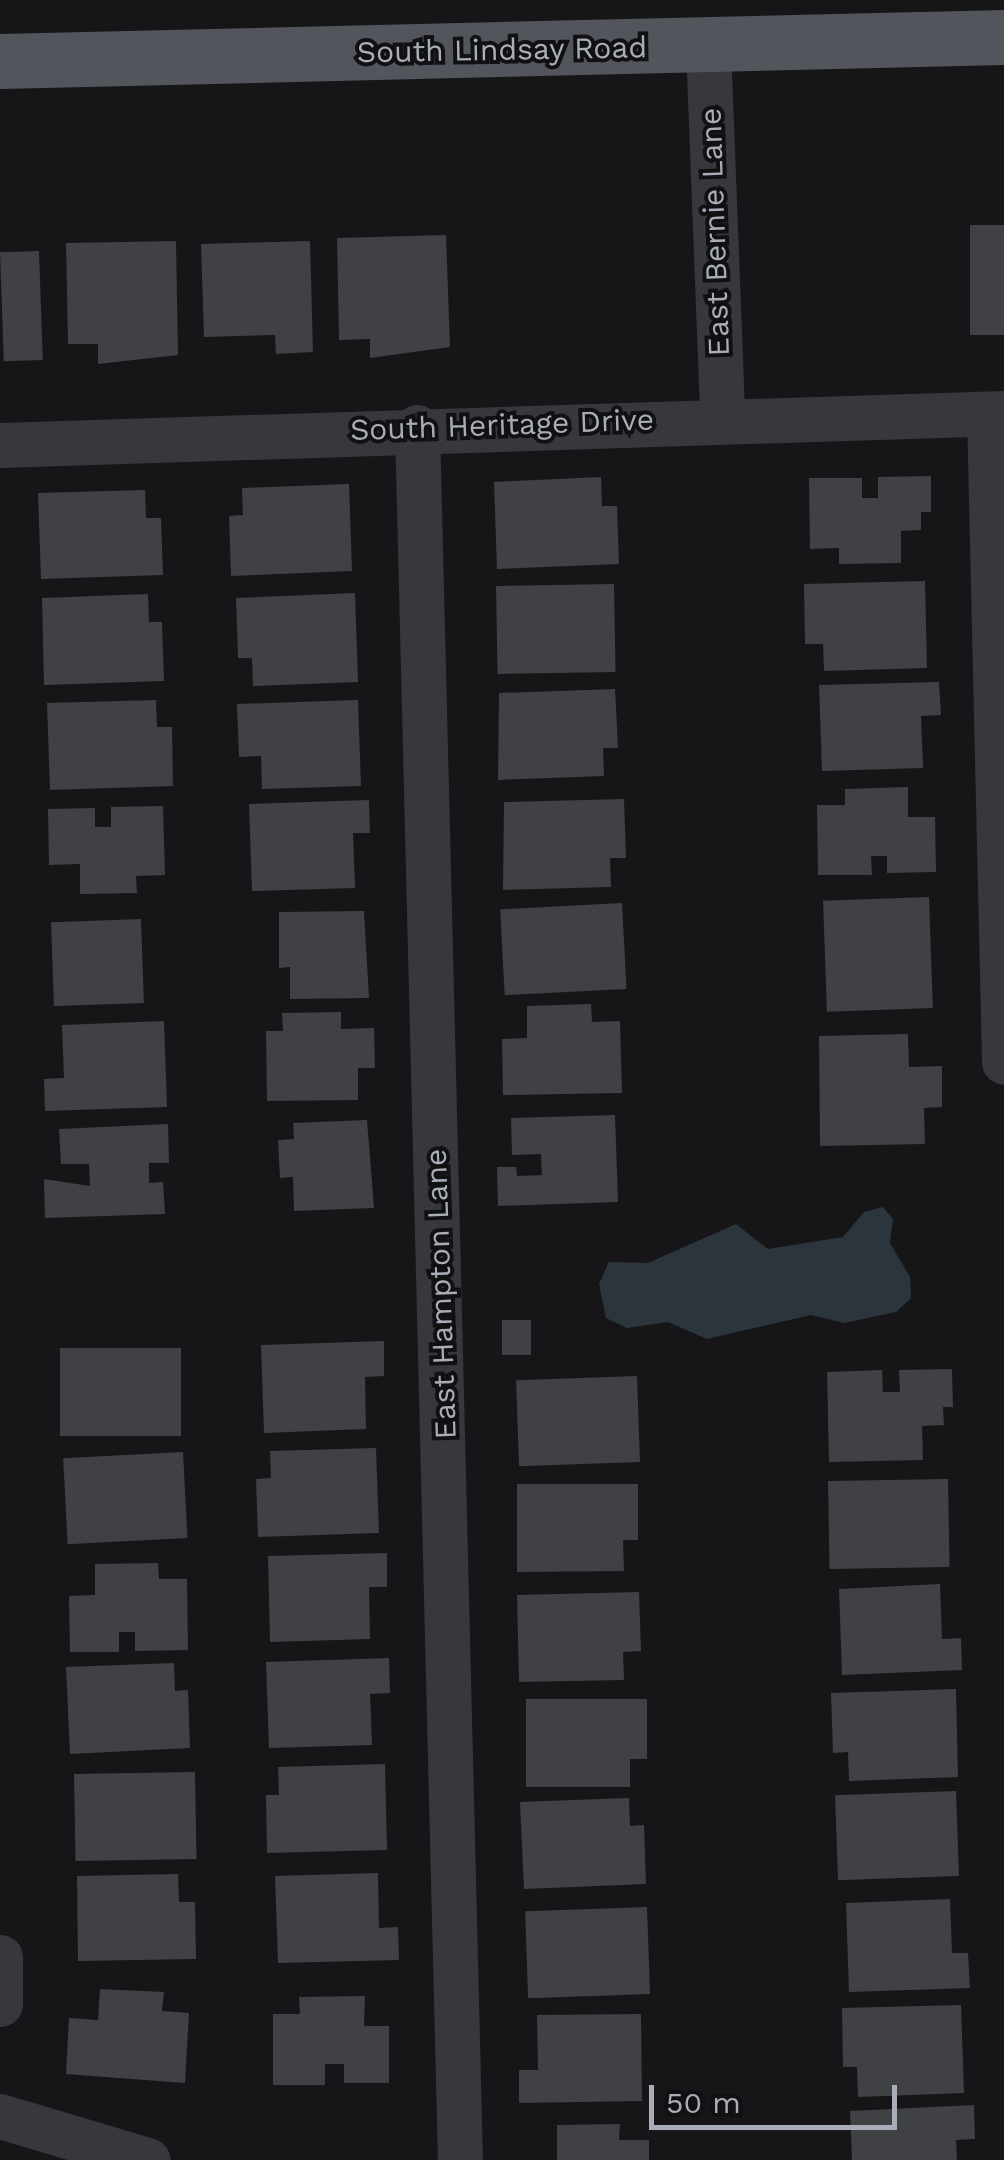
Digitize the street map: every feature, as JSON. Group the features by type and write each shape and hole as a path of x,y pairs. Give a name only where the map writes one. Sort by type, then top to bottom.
{"main road":[{"name":"South Lindsay Road","path":"0,61 1004,37"}],"street":[{"name":"East Bernie Lane","path":"708,46 722,418"},
{"name":"South Heritage Drive","path":"0,445 417,427 996,414"},
{"path":"996,414 1004,1062"},
{"name":"East Hampton Lane","path":"417,427 460,2160"},
{"path":"0,1957 0,2004"},
{"path":"0,2116 148,2160"}],"shaded area":[{"path":"883,1207 893,1219 890,1243 910,1277 911,1298 896,1312 844,1323 811,1315 707,1339 668,1322 627,1328 606,1318 599,1284 609,1262 648,1263 736,1224 768,1249 843,1237 864,1212"}],"building":[{"path":"970,225 1004,225 1004,335 970,335"},
{"path":"446,235 450,347 370,358 370,339 339,340 337,238"},
{"path":"176,241 178,355 98,364 98,344 68,344 66,243"},
{"path":"310,241 313,352 276,354 275,335 204,337 201,244"},
{"path":"39,251 43,360 4,361 0,252"},
{"path":"931,476 931,512 921,512 921,530 901,531 901,563 839,564 839,548 810,549 809,478 862,478 862,498 878,498 878,477"},
{"path":"601,477 602,506 617,506 619,564 497,569 494,482"},
{"path":"349,484 352,571 231,576 229,516 243,515 242,488"},
{"path":"145,490 146,518 161,518 163,575 41,579 38,493"},
{"path":"925,581 927,668 824,671 823,644 805,644 804,584"},
{"path":"614,584 616,672 498,674 496,586"},
{"path":"355,593 358,682 253,686 252,658 238,658 236,598"},
{"path":"148,594 149,622 162,622 164,681 44,685 42,598"},
{"path":"939,682 941,715 921,716 923,768 822,771 819,685"},
{"path":"615,689 618,748 603,748 604,776 498,780 499,693"},
{"path":"156,700 157,727 172,727 173,786 50,790 47,703"},
{"path":"358,700 361,786 262,789 261,756 239,757 237,704"},
{"path":"908,787 908,817 935,817 936,872 887,873 887,856 871,856 872,875 818,875 817,805 845,805 845,789"},
{"path":"624,799 626,858 610,858 611,887 503,890 504,802"},
{"path":"369,800 370,833 353,833 355,888 252,891 249,804"},
{"path":"163,806 165,875 136,876 137,893 80,894 80,864 49,865 48,809 95,808 95,827 111,827 111,807"},
{"path":"929,897 933,1008 827,1012 823,901"},
{"path":"622,903 627,989 505,995 500,909"},
{"path":"364,911 369,998 290,999 290,967 279,968 279,912"},
{"path":"141,919 144,1003 54,1006 51,922"},
{"path":"591,1004 592,1022 620,1021 622,1093 503,1095 502,1039 527,1038 527,1006"},
{"path":"341,1012 341,1029 374,1028 375,1068 358,1068 358,1100 267,1101 266,1031 283,1031 282,1013"},
{"path":"164,1021 167,1107 45,1111 44,1079 64,1078 62,1025"},
{"path":"908,1034 909,1067 942,1066 942,1107 924,1108 925,1144 820,1146 819,1036"},
{"path":"615,1115 618,1202 498,1206 497,1167 516,1167 517,1176 542,1175 541,1154 512,1155 511,1118"},
{"path":"367,1120 374,1208 294,1211 293,1177 280,1178 278,1140 294,1139 293,1123"},
{"path":"168,1124 169,1163 149,1163 149,1183 163,1182 165,1214 45,1218 44,1179 90,1186 89,1164 61,1164 59,1129"},
{"path":"502,1320 531,1320 531,1355 502,1355"},
{"path":"384,1341 384,1376 365,1377 366,1429 264,1433 261,1345"},
{"path":"60,1348 181,1348 181,1436 60,1436"},
{"path":"952,1369 953,1407 943,1407 944,1425 922,1426 923,1460 829,1462 827,1372 882,1370 883,1392 900,1392 899,1370"},
{"path":"637,1376 640,1462 519,1466 516,1380"},
{"path":"376,1448 379,1533 258,1537 256,1479 271,1478 270,1451"},
{"path":"183,1452 188,1538 68,1544 63,1458"},
{"path":"948,1479 950,1567 830,1569 828,1481"},
{"path":"517,1484 638,1484 638,1540 623,1540 624,1571 517,1572"},
{"path":"387,1553 387,1587 369,1587 370,1639 270,1642 268,1556"},
{"path":"158,1563 159,1579 187,1579 188,1650 135,1651 135,1632 119,1632 119,1652 70,1652 69,1596 95,1595 95,1564"},
{"path":"940,1584 942,1639 961,1638 962,1670 842,1675 839,1589"},
{"path":"639,1592 641,1651 623,1652 624,1680 519,1682 517,1595"},
{"path":"389,1658 390,1693 370,1694 372,1745 269,1748 266,1662"},
{"path":"174,1663 175,1691 188,1690 190,1748 70,1754 66,1667"},
{"path":"956,1689 958,1777 849,1781 848,1752 833,1753 831,1693"},
{"path":"526,1699 647,1699 647,1759 630,1759 630,1787 526,1787"},
{"path":"385,1764 387,1850 267,1853 266,1795 279,1795 278,1767"},
{"path":"195,1772 197,1859 76,1861 74,1774"},
{"path":"956,1791 959,1876 838,1880 835,1795"},
{"path":"629,1798 630,1826 644,1825 646,1884 524,1889 520,1802"},
{"path":"378,1873 379,1928 398,1927 399,1960 278,1963 275,1876"},
{"path":"178,1874 179,1902 195,1902 196,1959 78,1961 77,1876"},
{"path":"950,1899 952,1953 968,1953 970,1988 849,1992 846,1903"},
{"path":"647,1907 650,1994 528,1998 525,1911"},
{"path":"100,1989 164,1992 162,2011 189,2013 185,2083 66,2074 69,2018 98,2020"},
{"path":"365,1996 364,2026 389,2026 389,2083 344,2083 344,2064 325,2064 325,2085 273,2085 273,2014 300,2014 299,1997"},
{"path":"961,2005 964,2093 858,2097 857,2067 843,2067 842,2008"},
{"path":"641,2014 642,2101 519,2103 519,2070 538,2070 537,2015"},
{"path":"974,2105 975,2139 956,2140 957,2160 852,2160 850,2111"},
{"path":"620,2124 619,2140 649,2140 649,2160 557,2160 557,2125"}]}
